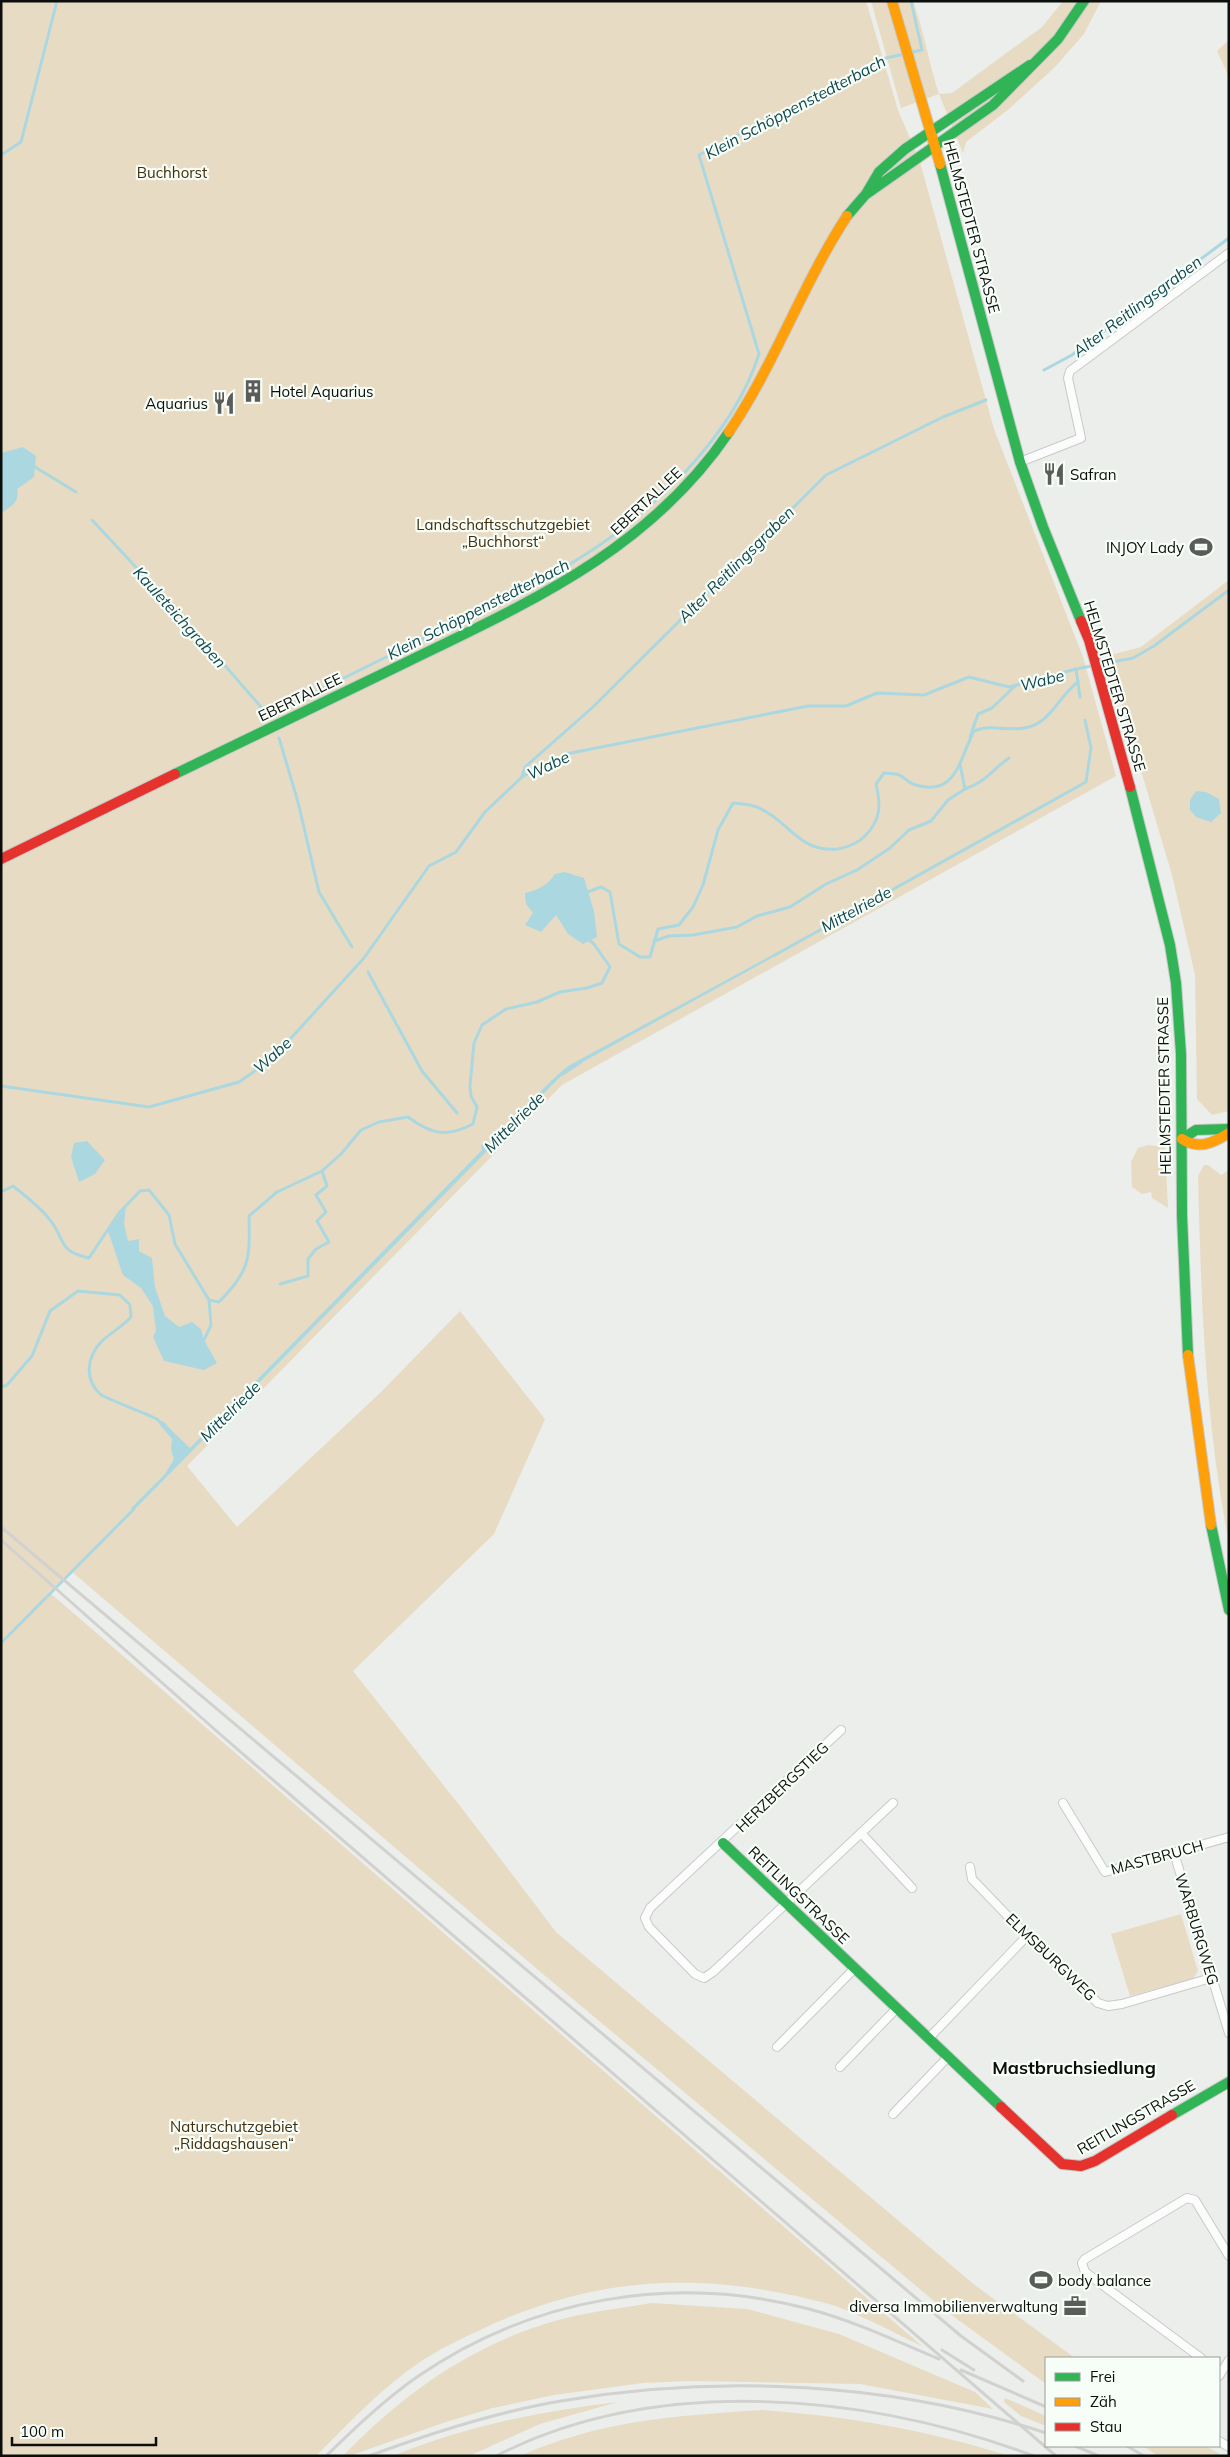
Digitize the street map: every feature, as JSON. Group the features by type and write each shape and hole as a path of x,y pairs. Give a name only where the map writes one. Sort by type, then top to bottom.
{"street":[{"name":"HELMSTEDTER STRASSE","path":"892,1 935,147 1020,462 1043,527 1088,640 1114,726 1172,954 1180,1029 1185,1295 1192,1397 1207,1504 1229,1610"},
{"path":"1030,65 1067,28 1084,1"},
{"name":"EBERTALLEE","path":"1,859 524,604 574,577 623,544 657,516 683,490 733,428 753,396 823,253 849,213 866,194 879,172 905,149 930,131 1030,65"},
{"name":"EBERTALLEE","path":"866,194 993,105 1017,82 1030,65"},
{"path":"1020,462 1081,438 1069,384 1070,371 1229,253"},
{"path":"1229,1129 1196,1130 1182,1139 1190,1145 1202,1147 1216,1142 1229,1133"},
{"name":"HERZBERGSTIEG","path":"787,1904 713,1972 704,1978 695,1974 649,1927 646,1918 650,1908 723,1843 841,1730"},
{"name":"MASTBRUCH","path":"1063,1803 1105,1872 1229,1837"},
{"path":"787,1904 893,1804"},
{"path":"861,1833 912,1888"},
{"name":"REITLINGSTRASSE","path":"723,1843 896,2009 1062,2164 1074,2167 1095,2161 1229,2082"},
{"name":"WARBURGWEG","path":"1174,1853 1229,2033"},
{"name":"ELMSBURGWEG","path":"970,1868 972,1879 1027,1936 1098,2003 1108,2006 1122,2004 1211,1978"},
{"path":"929,2038 1027,1936"},
{"path":"777,2048 855,1968"},
{"path":"840,2067 896,2009"},
{"path":"893,2114 948,2057"},
{"path":"1200,2357 1085,2272 1082,2263 1187,2198 1194,2200 1229,2256"},
{"path":"1220,2373 1229,2360"}],"green space":[{"name":"Landschaftsschutzgebiet „Buchhorst“","path":"1,1 866,1 898,110 920,162 994,429 1083,657 1116,776 562,1085 187,1466 237,1527 380,1393 460,1311 545,1419 494,1534 353,1671 464,1811 556,1932 976,2286 1074,2357 1045,2357 1045,2383 946,2311 537,1969 71,1571 49,1592 922,2346 863,2317 840,2308 785,2294 700,2283 659,2283 617,2287 576,2295 535,2307 493,2324 440,2350 408,2370 380,2393 316,2456 1,2456"},
{"path":"871,1 913,1 939,94 901,108"},
{"path":"1063,1 1101,1 1084,34 1054,68 1009,109 966,142 963,153 939,94 952,93 1042,27"},
{"path":"1229,40 1229,77 1217,51"},
{"path":"1229,580 1229,1111 1212,1115 1197,1099 1195,975 1172,875 1107,656 1141,647"},
{"path":"1148,1145 1165,1147 1168,1208 1152,1198 1151,1192 1142,1194 1132,1187 1131,1162 1138,1148"},
{"path":"1204,1165 1208,1165 1221,1175 1229,1170 1229,1543 1214,1452 1209,1406 1203,1314 1198,1176"},
{"path":"1181,1914 1198,1971 1193,1979 1130,1996 1111,1934"},
{"path":"652,2303 747,2309 839,2334 975,2392 993,2409 860,2384 690,2381 643,2383 554,2395 493,2408 446,2422 349,2456 343,2456 366,2433 417,2390 473,2354 534,2328 566,2318"},
{"path":"1005,2398 1045,2416 1045,2426 1021,2416 1004,2402"},
{"path":"618,2402 540,2424 469,2456 393,2456 448,2436 504,2421"},
{"path":"761,2410 855,2420 947,2439 1009,2456 520,2456 580,2434 609,2427 668,2418"},
{"path":"1144,2447 1208,2447 1223,2456 1158,2456"}],"water":[{"path":"23,447 36,456 34,477 17,489 17,497 12,506 1,513 1,453"},
{"path":"1196,791 1206,792 1219,799 1221,813 1211,822 1196,817 1190,810 1190,800"},
{"path":"565,872 584,878 594,911 597,937 583,944 568,934 556,915 541,932 525,925 533,913 526,904 525,893 542,886 555,874"},
{"path":"776,953 777,955 570,1069 557,1080 133,1511 131,1508 165,1474 174,1459 171,1450 172,1439 159,1424 163,1421 190,1448 482,1150 481,1145 484,1142 487,1145 554,1078 568,1066"},
{"path":"87,1141 105,1160 95,1174 79,1182 71,1157 74,1143"},
{"path":"126,1206 124,1224 128,1241 139,1239 139,1251 152,1258 155,1287 165,1316 179,1327 192,1322 201,1329 204,1340 217,1363 204,1370 164,1361 153,1337 156,1331 153,1306 141,1288 123,1275 108,1231"}],"waterway":[{"name":"Kauleteichgraben","path":"1,155 21,142 57,1"},
{"name":"Klein Schöppenstedterbach","path":"92,520 188,623 268,715 548,577 575,561 631,522 685,472 729,416 746,385 759,354 699,155 886,58 922,50 911,1"},
{"name":"Alter Reitlingsgraben","path":"1044,370 1072,355 1229,238"},
{"name":"Alter Reitlingsgraben","path":"522,777 525,767 593,707 826,475 943,417 986,400"},
{"name":"Kauleteichgraben","path":"31,467 35,467 76,492"},
{"name":"Wabe","path":"1,1086 149,1107 239,1082 272,1059 364,958 429,866 456,852 485,812 522,777 566,754 808,706 846,706 877,693 924,695 969,677 1009,687 1076,669 1133,658 1154,646 1229,590"},
{"name":"Mittelriede","path":"1076,669 1080,697"},
{"path":"585,893 601,887 610,892 619,944 640,957 650,957 658,929 679,925 693,907 703,885 718,830 733,803 759,808 779,820 795,835 813,846 825,849 838,849 849,846 862,839 877,818 879,799 876,784 884,773 897,774 913,784 927,787 939,786 954,774 974,731 988,728 1022,729 1037,724 1049,714 1078,682"},
{"path":"970,737 978,714 992,708 1015,686"},
{"name":"Mittelriede","path":"775,955 1086,782 1091,748 1085,720"},
{"name":"Kauleteichgraben","path":"279,738 298,802 319,892 352,947"},
{"path":"965,789 984,779 1009,758"},
{"path":"654,941 669,936 693,935 737,927 757,916 790,907 826,884 857,870 890,848 909,830 931,821 948,800 965,789 960,764"},
{"path":"209,1300 219,1302 237,1282 242,1273 248,1254 249,1216 277,1192 322,1171 341,1154 361,1130 379,1122 408,1117 424,1127 439,1132 455,1131 473,1124 477,1107 471,1096 470,1086 474,1043 482,1025 506,1009 537,1002 560,992 587,988 602,983 610,967 594,944 587,938"},
{"name":"Kauleteichgraben","path":"368,972 422,1071 457,1113"},
{"name":"Mittelriede","path":"563,1074 581,1062"},
{"path":"280,1284 308,1276 308,1259 316,1249 329,1242 317,1221 326,1212 316,1195 327,1186 322,1171"},
{"path":"1,1192 13,1186 46,1215 71,1252 89,1258 119,1213 140,1191 149,1190 169,1215 175,1244 209,1300 211,1325 204,1340"},
{"path":"1,1387 7,1385 32,1356 50,1311 78,1291 120,1295 130,1305 131,1317 96,1348 90,1361 91,1382 103,1396 157,1419 162,1424"},
{"name":"Mittelriede","path":"1,1643 134,1509"}],"railway":[{"path":"1,1527 961,2336 1023,2381"},
{"path":"1,1540 221,1735 1045,2447"},
{"path":"326,2456 393,2395 417,2377 461,2350 507,2328 556,2311 605,2300 656,2294 707,2293 758,2298 809,2309 842,2319 939,2359"},
{"path":"942,2350 974,2370"},
{"path":"961,2370 1044,2406"},
{"path":"369,2456 416,2439 512,2411 561,2401 682,2387 806,2388 867,2393 928,2403 988,2416 1045,2433"},
{"path":"496,2456 559,2430 625,2412 694,2403 764,2402 834,2407 903,2418 970,2435 1034,2456"},
{"path":"1046,2447 1056,2456"},
{"path":"1077,2447 1099,2456"},
{"path":"1129,2447 1144,2456"}],"traffic: fast":[{"path":"868,193 993,105 1058,39 1084,1"},
{"path":"847,216 866,194 879,172 905,149 1030,65"},
{"path":"940,164 1020,462 1043,527 1081,621"},
{"path":"175,774 498,617 584,569 624,541 662,509 697,473 729,432"},
{"path":"1130,787 1170,945 1176,983 1181,1054 1182,1216 1188,1355"},
{"path":"1182,1139 1196,1130 1229,1129"},
{"path":"1211,1525 1229,1610"},
{"path":"723,1843 1001,2107"},
{"path":"1172,2115 1229,2082"}],"traffic: slow":[{"path":"892,1 940,164"},
{"path":"729,432 761,379 816,269 847,216"},
{"path":"1182,1139 1200,1145 1217,1140 1229,1133"},
{"path":"1188,1355 1211,1525"}],"traffic: jam":[{"path":"1081,621 1089,640 1130,787"},
{"path":"1,859 175,774"},
{"path":"1001,2107 1062,2164 1081,2166 1095,2161 1172,2115"}],"place":[{"name":"Hotel Aquarius","path":"253,391"},
{"name":"Aquarius","path":"224,403"},
{"name":"Safran","path":"1054,474"},
{"name":"INJOY Lady","path":"1201,547"},
{"name":"body balance","path":"1041,2280"},
{"name":"diversa Immobilienverwaltung","path":"1075,2306"}],"district":[{"name":"Mastbruchsiedlung","path":"1074,2067"}],"park label":[{"name":"Buchhorst","path":"172,172"},
{"name":"Naturschutzgebiet „Riddagshausen“","path":"234,2134"}]}
